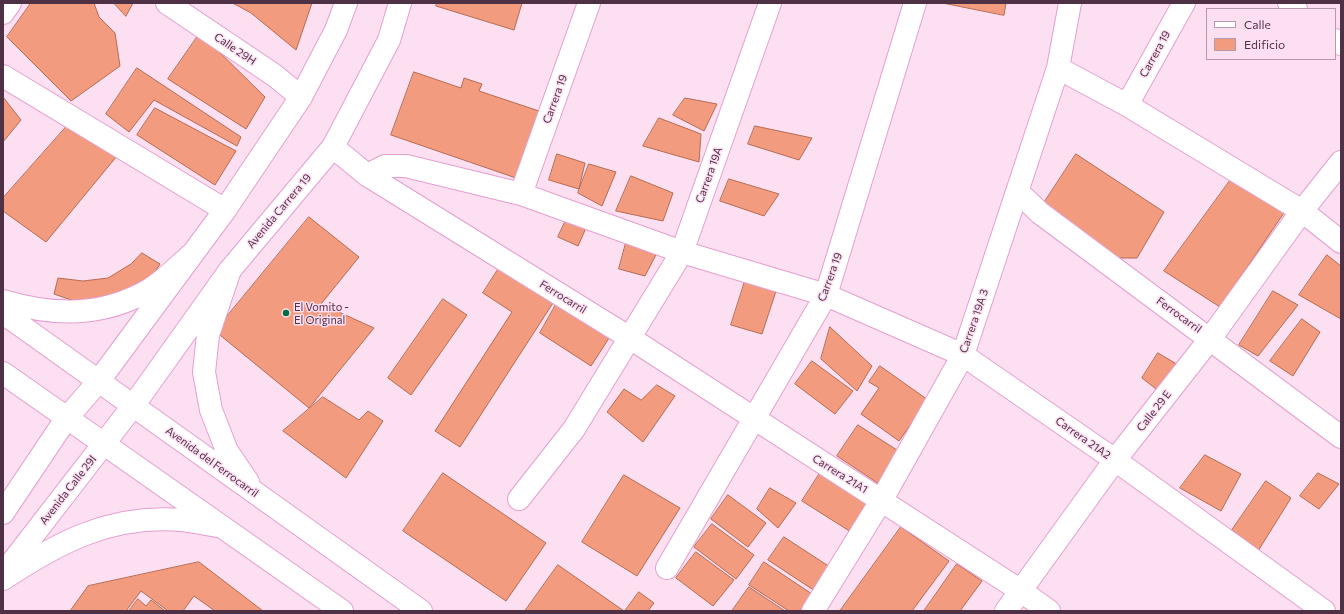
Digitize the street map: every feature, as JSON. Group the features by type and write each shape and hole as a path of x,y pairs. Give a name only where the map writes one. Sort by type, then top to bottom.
{"street":[{"path":"3,13 10,3"},
{"name":"Calle 29H","path":"168,3 274,75 301,97"},
{"path":"3,513 66,419 98,382 225,210 301,97 336,30 346,3"},
{"name":"Avenida Carrera 19","path":"133,406 230,270 332,148 389,40 400,3"},
{"name":"Carrera 19","path":"521,194 589,3"},
{"name":"Carrera 19A","path":"630,338 682,252 770,3"},
{"name":"Carrera 19","path":"667,568 826,295 915,3"},
{"name":"Carrera 19A 3","path":"813,611 882,500 963,355 1058,68 1070,3"},
{"name":"Carrera 19","path":"1127,105 1184,3"},
{"path":"1058,68 1127,105 1302,211 1341,242"},
{"path":"3,76 225,210"},
{"name":"Ferrocarril","path":"332,148 367,175 630,338"},
{"name":"Calle 29 E","path":"1006,611 1115,460 1210,339 1302,211 1341,162"},
{"name":"Carrera 21A2","path":"367,175 385,166 406,166 521,194 682,252 826,295 963,355 1115,460 1324,611"},
{"name":"Ferrocarril","path":"1018,192 1040,213 1341,437"},
{"path":"3,301 19,306 71,313 115,306 150,289 192,254"},
{"path":"230,270 208,335 204,372 211,410 226,450 255,493"},
{"name":"Avenida del Ferrocarril","path":"3,313 421,611"},
{"path":"519,499 574,429 630,338"},
{"name":"Carrera 21A1","path":"630,338 753,419 882,500 1049,611"},
{"path":"3,373 66,419 225,527 342,611"},
{"name":"Avenida Calle 29I","path":"3,574 133,406"},
{"path":"3,579 38,556 96,529 141,520 181,520 225,527"}],"building":[{"path":"31,3 94,3 99,17 115,33 120,66 71,101 7,37"},
{"path":"114,3 133,3 126,16"},
{"path":"233,3 312,3 296,50 251,13"},
{"path":"437,3 522,3 514,30 436,6"},
{"path":"943,3 1006,3 1004,15"},
{"path":"200,33 265,97 246,129 168,79"},
{"path":"137,68 241,137 237,146 154,100 129,132 106,114"},
{"path":"414,72 461,88 464,78 482,84 479,91 539,111 516,178 391,135"},
{"path":"3,97 21,120 3,142"},
{"path":"685,98 717,104 704,131 673,115"},
{"path":"155,108 236,151 215,185 137,135"},
{"path":"659,118 701,134 699,162 643,146"},
{"path":"67,126 117,156 46,242 3,211 3,198"},
{"path":"755,126 812,138 799,160 748,144"},
{"path":"557,154 585,163 579,189 549,180"},
{"path":"1076,154 1164,212 1137,258 1116,258 1040,209"},
{"path":"589,164 616,172 602,206 578,193"},
{"path":"631,176 673,193 663,221 616,211"},
{"path":"1232,178 1288,207 1220,307 1164,271"},
{"path":"729,179 779,194 764,216 720,201"},
{"name":"El Vomito - El Original","path":"309,217 359,257 321,304 374,328 309,408 215,331"},
{"path":"566,220 586,228 578,246 558,237"},
{"path":"627,239 660,247 645,276 619,269"},
{"path":"142,253 160,264 153,275 118,299 77,302 54,294 58,278 83,281 108,278 131,264"},
{"path":"1327,255 1341,266 1341,319 1299,295"},
{"path":"499,268 553,303 460,447 435,431 512,312 483,293"},
{"path":"746,278 777,288 762,334 731,325"},
{"path":"1273,291 1298,305 1258,356 1239,345"},
{"path":"443,299 467,315 411,395 388,378"},
{"path":"558,301 611,335 591,366 540,333"},
{"path":"1302,319 1320,332 1293,376 1270,361"},
{"path":"830,327 872,366 857,391 821,359"},
{"path":"1158,353 1180,366 1160,392 1142,378"},
{"path":"812,361 853,391 835,414 795,384"},
{"path":"880,366 928,400 899,441 861,414 879,388 869,382"},
{"path":"657,385 675,396 643,442 607,412 624,389 641,400"},
{"path":"323,397 359,420 368,411 383,421 346,478 283,431"},
{"path":"858,425 900,452 879,484 837,456"},
{"path":"1205,455 1241,474 1221,511 1180,488"},
{"path":"443,473 546,543 506,601 403,531"},
{"path":"820,473 869,505 851,532 802,501"},
{"path":"1318,473 1339,484 1319,509 1300,496"},
{"path":"624,475 680,508 637,576 582,542"},
{"path":"1266,481 1291,498 1258,551 1232,530"},
{"path":"770,488 796,503 778,528 757,509"},
{"path":"728,495 766,523 748,547 711,519"},
{"path":"712,524 754,555 736,579 694,547"},
{"path":"901,527 949,561 912,611 840,611"},
{"path":"784,537 830,567 815,591 768,560"},
{"path":"696,552 734,580 713,606 676,578"},
{"path":"199,562 263,611 215,611 194,596 183,611 168,611 141,591 126,611 70,611 88,586"},
{"path":"764,562 812,594 801,611 789,611 749,585"},
{"path":"957,564 982,581 960,611 924,611"},
{"path":"558,565 624,611 525,611"},
{"path":"749,587 785,611 732,611"},
{"path":"639,592 654,603 648,611 625,611"},
{"path":"138,599 146,606 151,600 165,611 129,611"}],"place":[{"name":"El Vomito - El Original","path":"286,313"}]}
